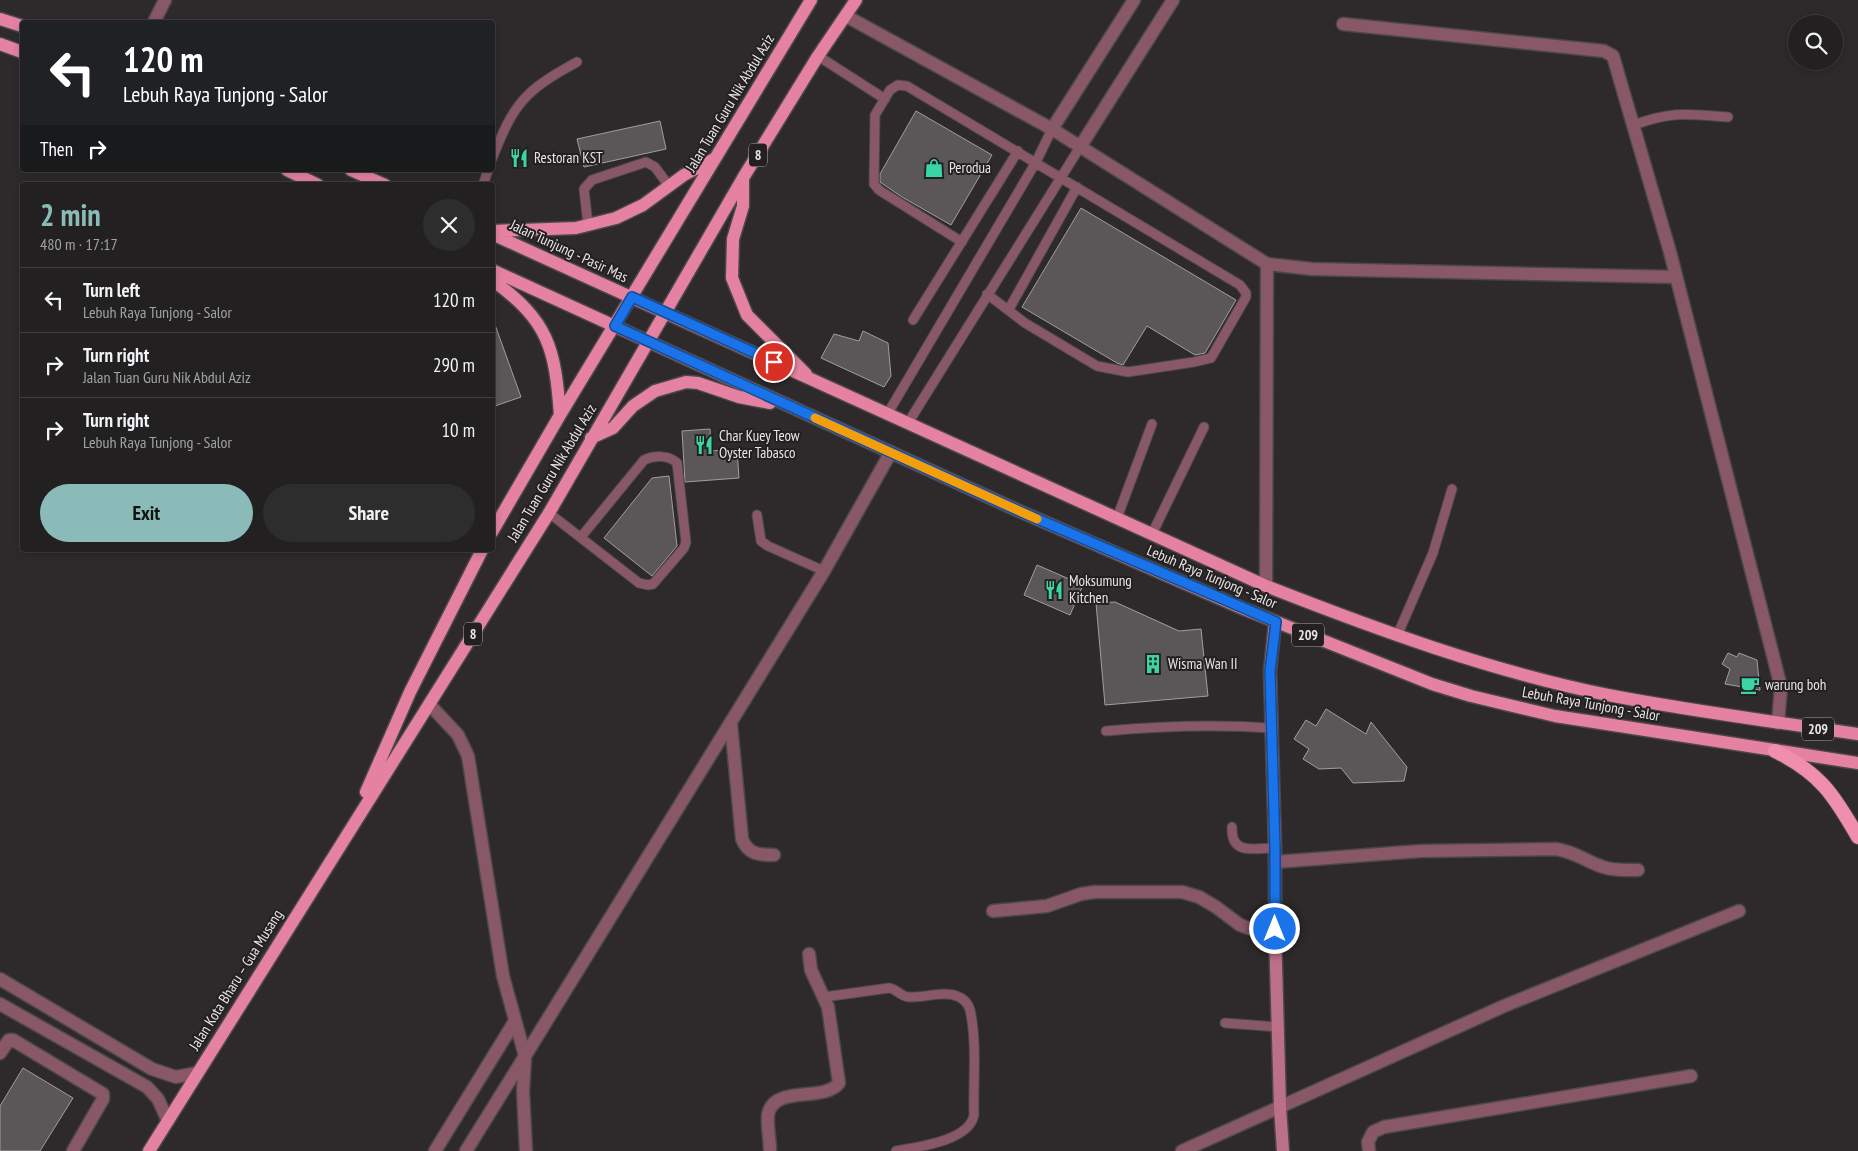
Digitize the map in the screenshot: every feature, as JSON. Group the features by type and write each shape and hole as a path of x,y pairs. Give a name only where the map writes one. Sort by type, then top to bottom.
{"highway":[{"path":"1775,751 1800,764 1824,784 1841,806 1858,837"}],"main road":[{"name":"Jalan Tuan Guru Nik Abdul Aziz","path":"495,527 560,415 811,0"},
{"name":"Jalan Tuan Guru Nik Abdul Aziz","path":"351,827 430,705 549,513 743,178 818,56 856,0"},
{"path":"0,20 20,25"},
{"path":"0,44 20,51"},
{"path":"495,232 576,228 616,218 643,205 684,175 716,158"},
{"path":"291,172 312,182"},
{"path":"356,172 378,182"},
{"path":"743,178 744,206 733,239 732,278 747,315 810,378"},
{"name":"Jalan Tunjung - Pasir Mas","path":"495,233 632,297"},
{"path":"495,271 615,326"},
{"path":"495,282 514,295 531,313 542,329 553,356 558,383 560,415"},
{"name":"Lebuh Raya Tunjong - Salor","path":"632,297 1266,586 1397,636 1518,673 1607,694 1778,723 1858,734"},
{"name":"Lebuh Raya Tunjong - Salor","path":"615,326 1019,511 1276,622 1432,684 1471,696 1564,718 1858,764"},
{"path":"591,438 613,428 633,406 656,391 686,382 698,383 739,397 789,407"},
{"name":"8","path":"351,827 410,692 481,552"},
{"path":"1276,622 1270,671 1275,848 1275,929 1283,1151"},
{"name":"Jalan Kota Bharu – Gua Musang","path":"150,1151 351,827"}],"street":[{"path":"155,20 165,0"},
{"path":"1052,129 1134,0"},
{"path":"1080,147 1173,0"},
{"path":"846,16 1052,129 1267,264 1312,269 1676,277"},
{"path":"1343,24 1485,37 1609,53 1615,60 1676,277 1780,686 1778,723"},
{"path":"1266,586 1267,264"},
{"path":"466,1151 524,1051 731,724 824,571 891,452"},
{"path":"430,705 458,736 468,756 504,976 524,1051 523,1091 526,1151"},
{"path":"731,724 742,838 746,849 757,855 774,855"},
{"path":"1275,862 1422,851 1556,849 1573,852 1604,867 1616,870 1638,870"},
{"path":"993,911 1047,906 1080,894 1095,892 1182,892 1208,902 1240,925 1257,931 1275,929"},
{"path":"1182,1151 1504,1006 1739,911"},
{"path":"770,1151 768,1114 773,1104 785,1097 830,1091 839,1083 828,1007 811,970 809,954"},
{"path":"0,979 152,1069 176,1077 197,1073"},
{"path":"0,1004 143,1085 158,1099 168,1121"},
{"path":"435,1151 517,1025"},
{"path":"0,1053 6,1042 13,1040 103,1094 103,1099 73,1151"},
{"path":"143,1085 152,1069"},
{"path":"1369,1151 1368,1142 1373,1132 1384,1127 1691,1076"}],"lane":[{"path":"818,56 885,99"},
{"path":"495,152 511,113 529,92 550,77 577,62"},
{"path":"962,242 879,190 874,184 874,119 885,99 894,87 898,85 907,86 1018,151 1240,285 1246,292 1244,302 1211,358 1128,372 1097,366 1025,323 988,294"},
{"path":"1634,126 1656,117 1682,113 1728,117"},
{"path":"888,413 1036,162 1052,129"},
{"path":"908,423 1080,147"},
{"path":"912,320 1018,151"},
{"path":"588,225 584,189 592,180 646,162 655,167 669,186"},
{"path":"1009,309 1077,187"},
{"path":"1117,518 1152,424"},
{"path":"1152,534 1204,427"},
{"path":"549,513 639,583 653,584 684,548 686,542 677,463 669,457 644,460 581,537"},
{"path":"1397,636 1433,552 1452,490"},
{"path":"757,515 761,541 768,546 824,571"},
{"path":"1106,730 1153,726 1271,728"},
{"path":"1232,827 1232,837 1234,843 1238,846 1246,848 1275,848"},
{"path":"824,997 895,988 908,997 949,994 959,997 968,1006 971,1014 973,1039 974,1115 972,1123 965,1130 948,1139 899,1151"},
{"path":"1224,1023 1278,1027"}],"building":[{"name":"Perodua","path":"916,111 992,155 951,225 880,182 880,174"},
{"path":"660,121 666,149 584,167 577,139"},
{"path":"1081,208 1236,300 1205,353 1195,355 1147,326 1123,365 1022,307"},
{"path":"495,325 521,397 495,406"},
{"path":"863,331 888,343 891,376 884,387 821,358 834,334 859,341"},
{"path":"710,429 711,451 737,449 739,478 685,482 682,431"},
{"path":"669,476 677,546 652,576 604,538 652,478"},
{"name":"Moksumung Kitchen","path":"1037,565 1083,585 1070,615 1024,595"},
{"name":"Wisma Wan II","path":"1115,602 1179,631 1201,629 1208,696 1105,705 1096,603"},
{"path":"1728,653 1737,657 1739,653 1757,660 1760,690 1725,684 1730,669 1722,664"},
{"path":"1326,709 1366,734 1371,722 1407,767 1404,781 1353,783 1341,768 1319,769 1303,759 1309,749 1294,739 1306,720 1316,726"},
{"path":"23,1068 73,1098 40,1151 0,1151 0,1106"}],"slow traffic":[{"path":"815,418 1037,519"}],"place":[{"name":"Restoran KST","path":"519,158"},
{"name":"Perodua","path":"934,168"},
{"name":"Char Kuey Teow Oyster Tabasco","path":"704,445"},
{"name":"Moksumung Kitchen","path":"1054,590"},
{"name":"Wisma Wan II","path":"1153,664"},
{"name":"warung boh","path":"1750,685"}],"route":[{"path":"774,362 632,297 615,326 1019,511 1276,622 1270,671 1275,848 1275,929"}]}
